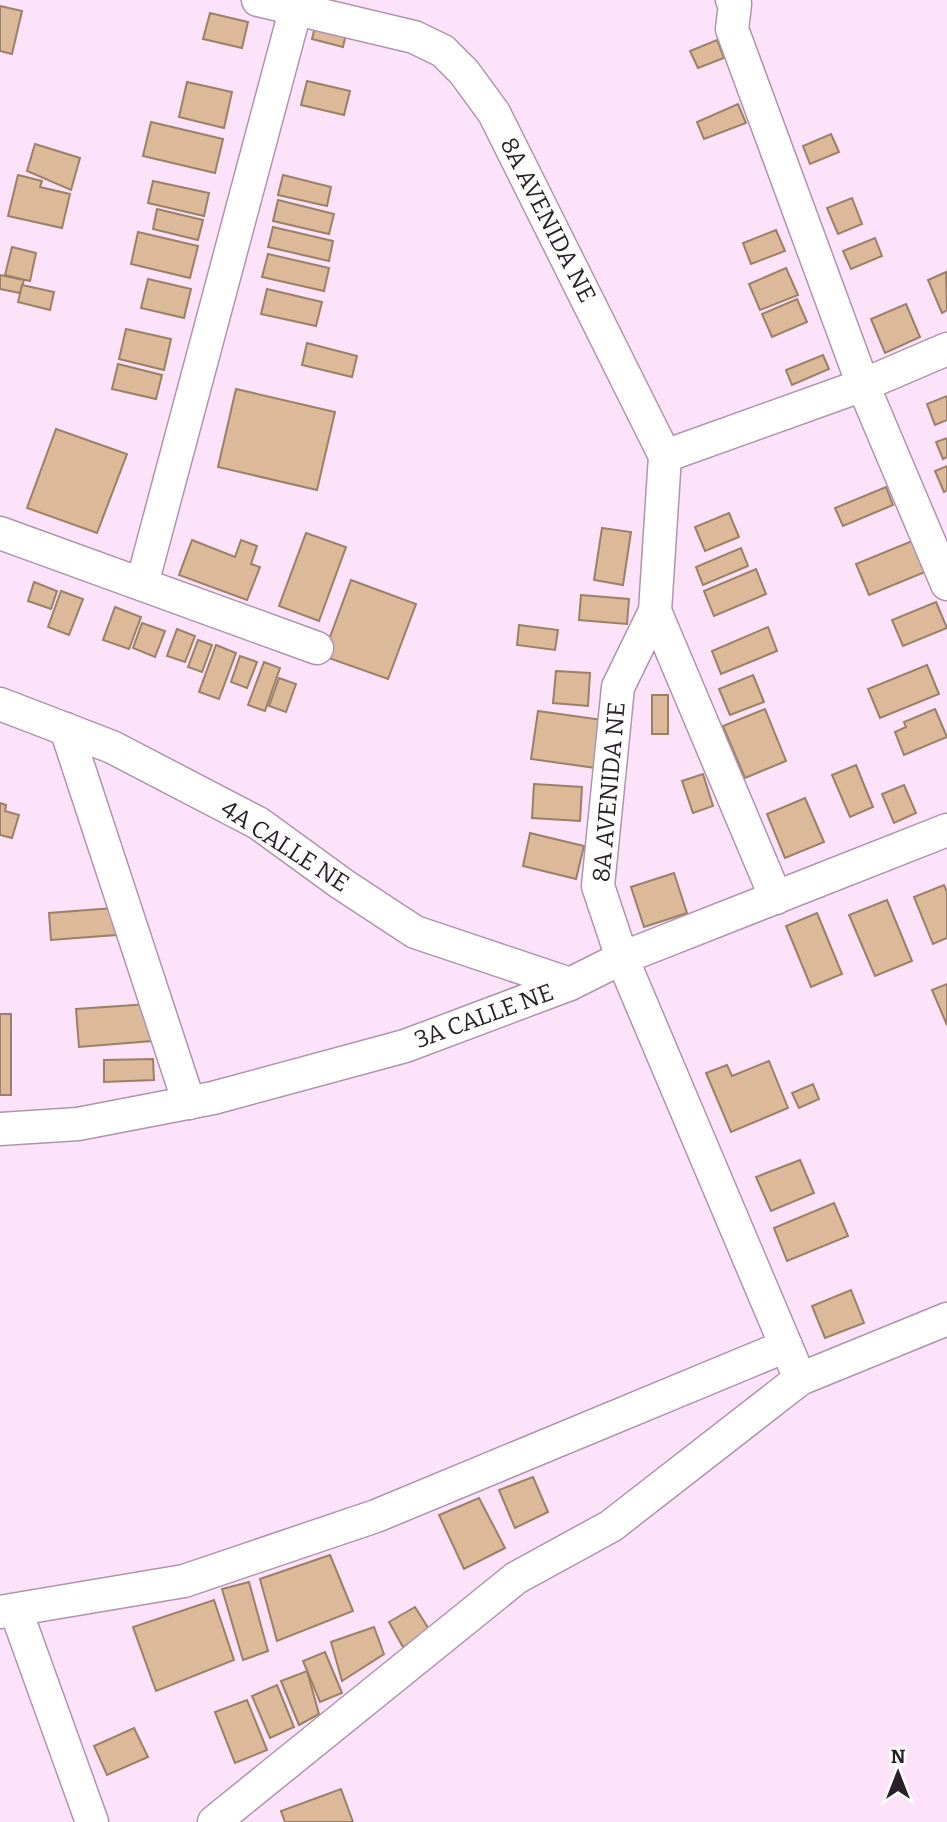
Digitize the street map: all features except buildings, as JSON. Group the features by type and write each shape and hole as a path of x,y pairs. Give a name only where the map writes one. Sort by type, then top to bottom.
{"street":[{"name":"8A AVENIDA NE","path":"258,0 297,6 414,37 443,51 464,72 494,113 666,456 655,611 618,687 598,886 622,958 800,1379"},
{"path":"732,0 735,4 732,29 863,385 947,584"},
{"path":"142,584 297,6"},
{"path":"666,456 863,385 947,349"},
{"path":"0,533 317,648"},
{"path":"655,611 776,898"},
{"name":"4A CALLE NE","path":"0,704 112,747 258,822 342,884 415,932 570,985"},
{"path":"66,729 189,1103"},
{"name":"3A CALLE NE","path":"0,1129 78,1124 189,1103 405,1046 570,985 622,958 947,830"},
{"path":"214,1822 516,1578 611,1526 800,1379 947,1319"},
{"path":"93,1822 8,1612 184,1581 350,1525 786,1346"}]}
